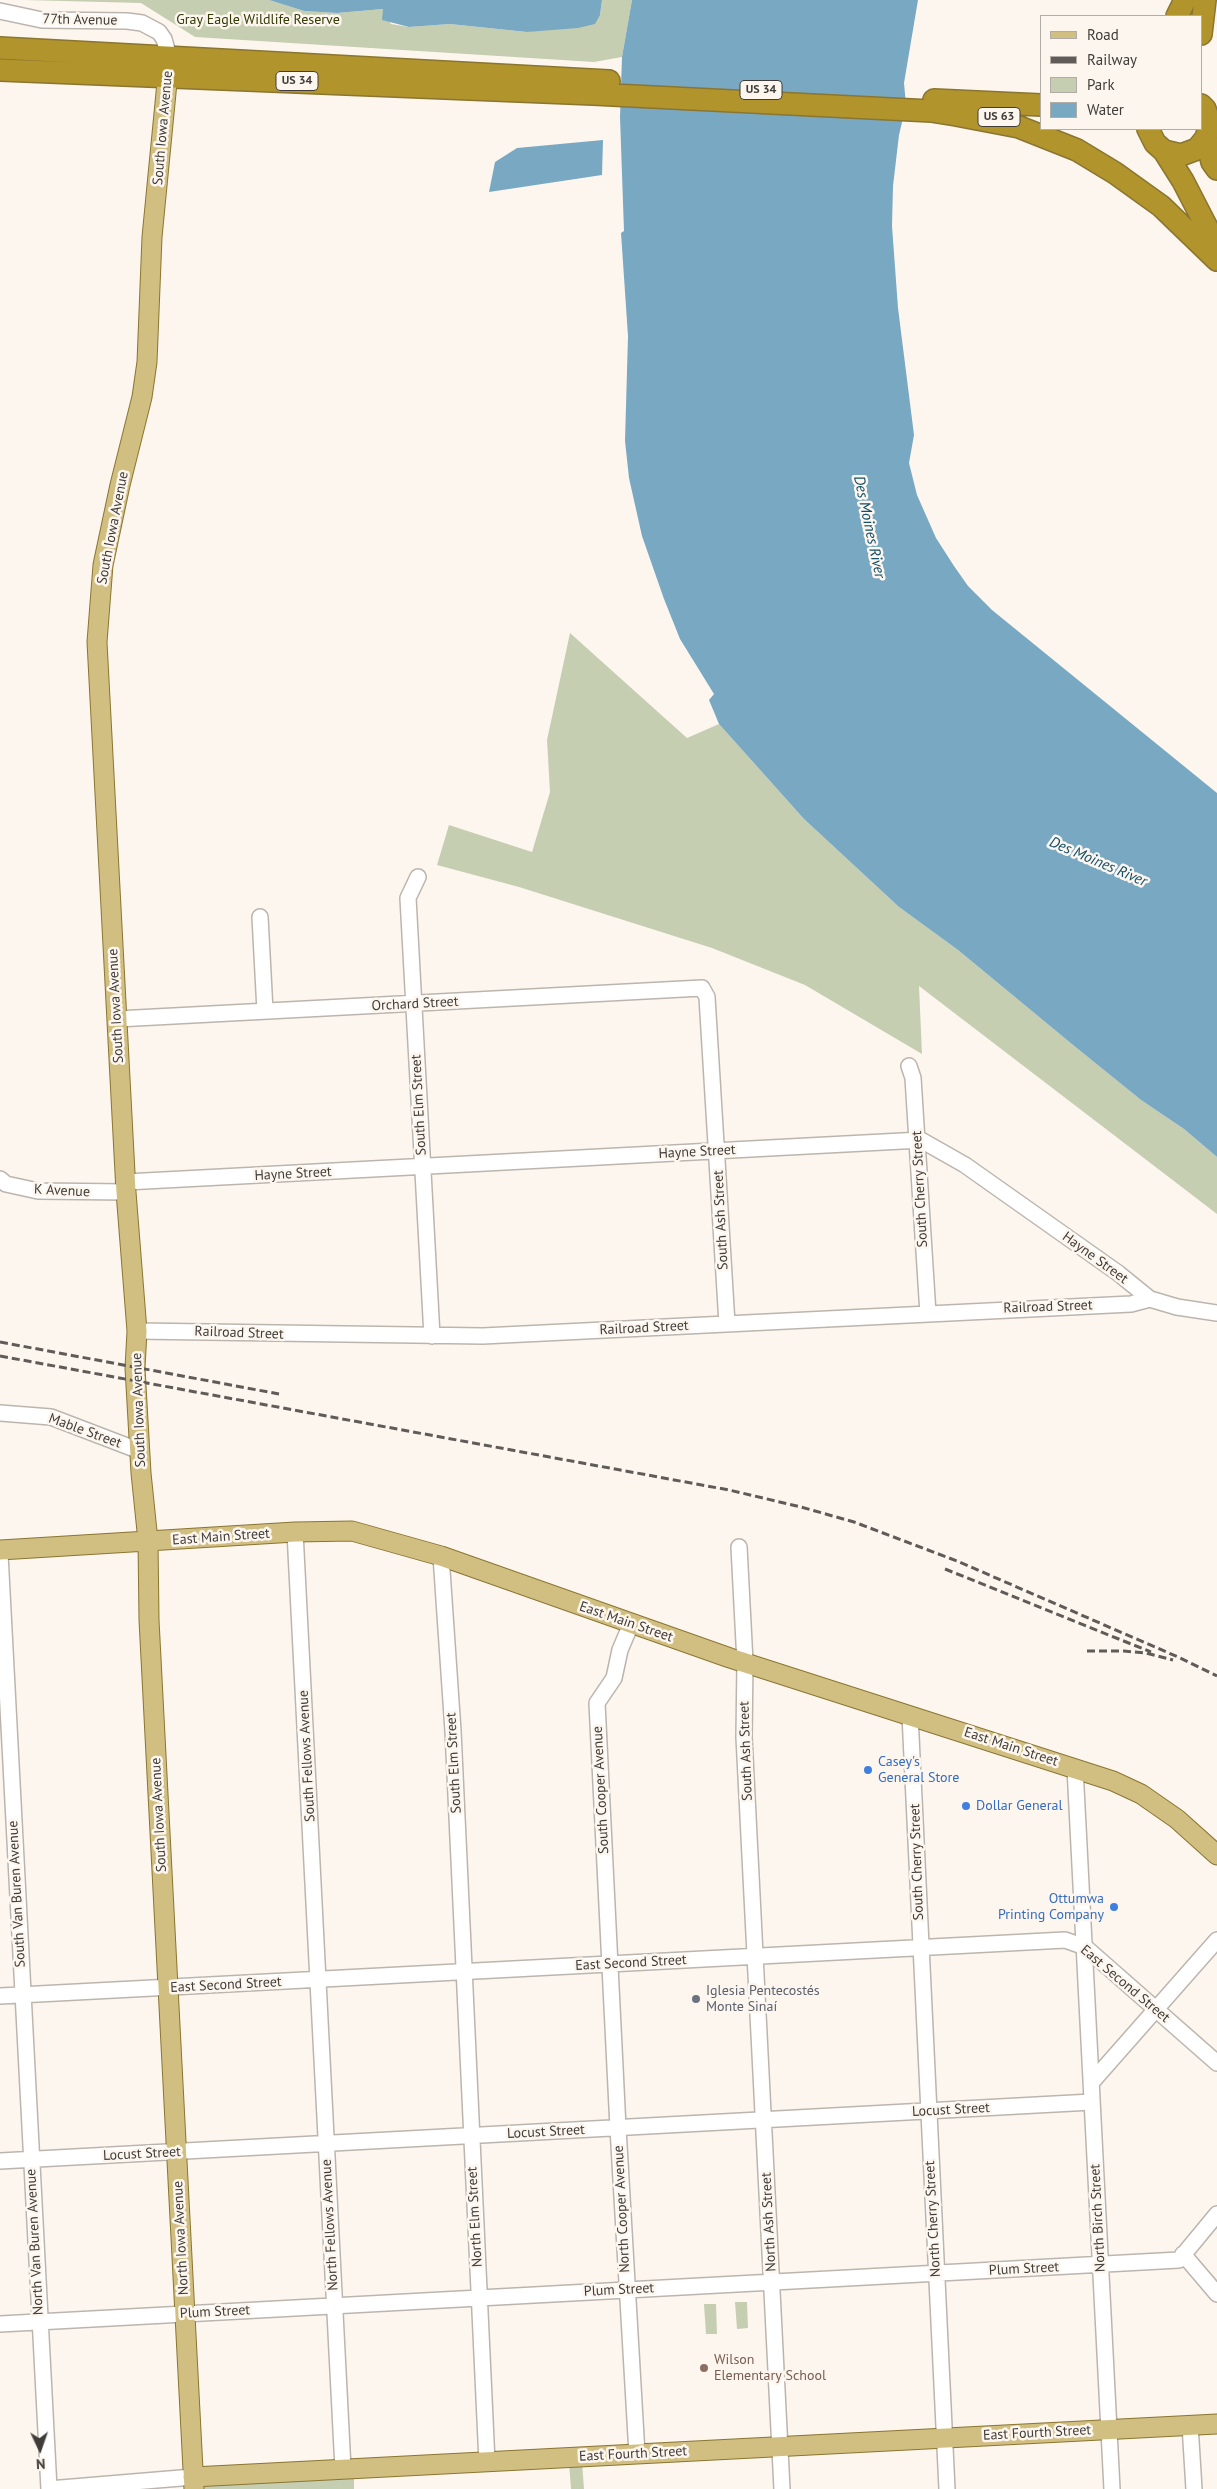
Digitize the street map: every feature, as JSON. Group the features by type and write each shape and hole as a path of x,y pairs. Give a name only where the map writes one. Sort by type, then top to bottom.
{"highway":[{"path":"1178,15 1186,0"},
{"path":"1186,0 1186,15"},
{"path":"1202,26 1205,0"},
{"name":"US 34","path":"0,48 169,66 932,105 1037,108"},
{"name":"US 34","path":"0,70 169,66"},
{"name":"US 34","path":"932,105 956,114 1019,127 1077,150 1161,206 1217,260"},
{"path":"1164,151 1181,155 1198,149 1206,138 1210,123 1202,106"},
{"name":"US 63","path":"956,114 1037,108"},
{"path":"1143,131 1164,151 1183,181 1217,247"},
{"path":"1206,138 1212,162 1217,168"}],"main road":[{"name":"South Iowa Avenue","path":"168,1987 149,1620 148,1542 135,1368 137,1331 126,1187 97,642 103,565 120,485 142,397 147,362 152,237 169,66"},
{"name":"East Main Street","path":"0,1552 295,1532 352,1532 441,1556 744,1662 1113,1781 1152,1801 1177,1818 1217,1855"},
{"name":"North Iowa Avenue","path":"168,1987 194,2483"},
{"name":"East Fourth Street","path":"194,2483 343,2469 1217,2424"}],"street":[{"name":"77th Avenue","path":"0,11 42,20 127,21 142,23 158,32"},
{"name":"South Iowa Avenue","path":"158,32 164,39 169,66"},
{"name":"South Elm Street","path":"418,877 408,898 432,1336"},
{"path":"260,917 265,1011"},
{"name":"Orchard Street","path":"117,1019 702,988 707,997"},
{"name":"South Ash Street","path":"707,997 727,1324"},
{"name":"South Cherry Street","path":"909,1066 913,1078 918,1140 928,1314"},
{"name":"Hayne Street","path":"126,1187 423,1167 921,1140 965,1165 1118,1273 1150,1299 1177,1307 1217,1313"},
{"name":"K Avenue","path":"0,1179 6,1184 38,1191 126,1187"},
{"name":"Railroad Street","path":"137,1331 483,1336 1131,1304 1150,1299"},
{"name":"Mable Street","path":"0,1413 51,1417 140,1451"},
{"name":"South Fellows Avenue","path":"295,1532 310,1794 317,1980"},
{"name":"South Ash Street","path":"740,1546 744,1662 744,1737 756,1956"},
{"name":"South Van Buren Avenue","path":"0,1552 22,1994"},
{"name":"South Elm Street","path":"441,1556 452,1721 462,1971"},
{"name":"South Cooper Avenue","path":"610,1964 597,1703 614,1678 620,1650 631,1624"},
{"name":"South Cherry Street","path":"910,1715 920,1892 920,1948"},
{"name":"North Birch Street","path":"1075,1768 1112,2489"},
{"name":"East Second Street","path":"0,1996 1065,1940 1085,1947 1217,2063"},
{"path":"1092,2083 1217,1940"},
{"name":"North Cherry Street","path":"920,1948 947,2489"},
{"name":"North Ash Street","path":"756,1956 782,2489"},
{"name":"North Cooper Avenue","path":"610,1964 636,2454"},
{"name":"North Elm Street","path":"462,1971 487,2462"},
{"name":"North Fellows Avenue","path":"317,1980 343,2469"},
{"name":"North Van Buren Avenue","path":"22,1994 48,2489"},
{"name":"Locust Street","path":"0,2162 1092,2102"},
{"path":"1217,2214 1183,2254 1217,2294"},
{"name":"Plum Street","path":"0,2324 1101,2265 1179,2260 1183,2254"},
{"path":"1190,2425 1194,2489"},
{"name":"East Fourth Street","path":"48,2489 194,2483"}],"green space":[{"name":"Gray Eagle Wildlife Reserve","path":"24,0 269,0 304,11 337,13 383,9 391,24 409,27 450,24 527,32 600,15 602,0 632,0 622,57 594,62 195,37 141,3"},
{"path":"570,633 687,738 719,724 804,819 899,907 958,950 1141,1100 1184,1129 1217,1157 1217,1214 919,986 922,1054 805,985 712,948 519,887 437,865 449,825 532,852 550,792 547,740"},
{"path":"735,2302 747,2302 748,2328 737,2329"},
{"path":"704,2304 716,2304 717,2334 706,2334"},
{"path":"582,2462 584,2489 571,2489 569,2463"},
{"path":"354,2473 354,2489 202,2489 203,2484"}],"water":[{"path":"269,0 602,0 600,15 595,24 578,28 527,32 450,24 409,27 382,20 383,9 337,13 304,11"},
{"name":"Des Moines River","path":"632,0 918,0 904,83 906,105 899,135 893,186 892,226 898,308 914,435 909,463 917,495 936,538 954,566 968,586 992,610 1217,793 1217,1157 1184,1129 1141,1100 958,950 899,907 804,819 719,724 709,700 714,694 680,639 664,599 642,536 629,478 625,441 628,336 621,233 624,231 620,117 622,57"},
{"path":"603,140 602,175 489,192 495,162 517,148"}],"railway":[{"path":"0,1342 279,1394"},
{"path":"0,1356 729,1490 801,1507 854,1522 957,1561 1178,1657 1217,1676"},
{"path":"945,1569 1151,1652"},
{"path":"1087,1651 1146,1653 1173,1660"}],"place":[{"name":"Casey's General Store","path":"868,1770"},
{"name":"Dollar General","path":"966,1806"},
{"name":"Ottumwa Printing Company","path":"1114,1907"},
{"name":"Iglesia Pentecostés Monte Sinaí","path":"696,1999"},
{"name":"Wilson Elementary School","path":"704,2368"}]}
